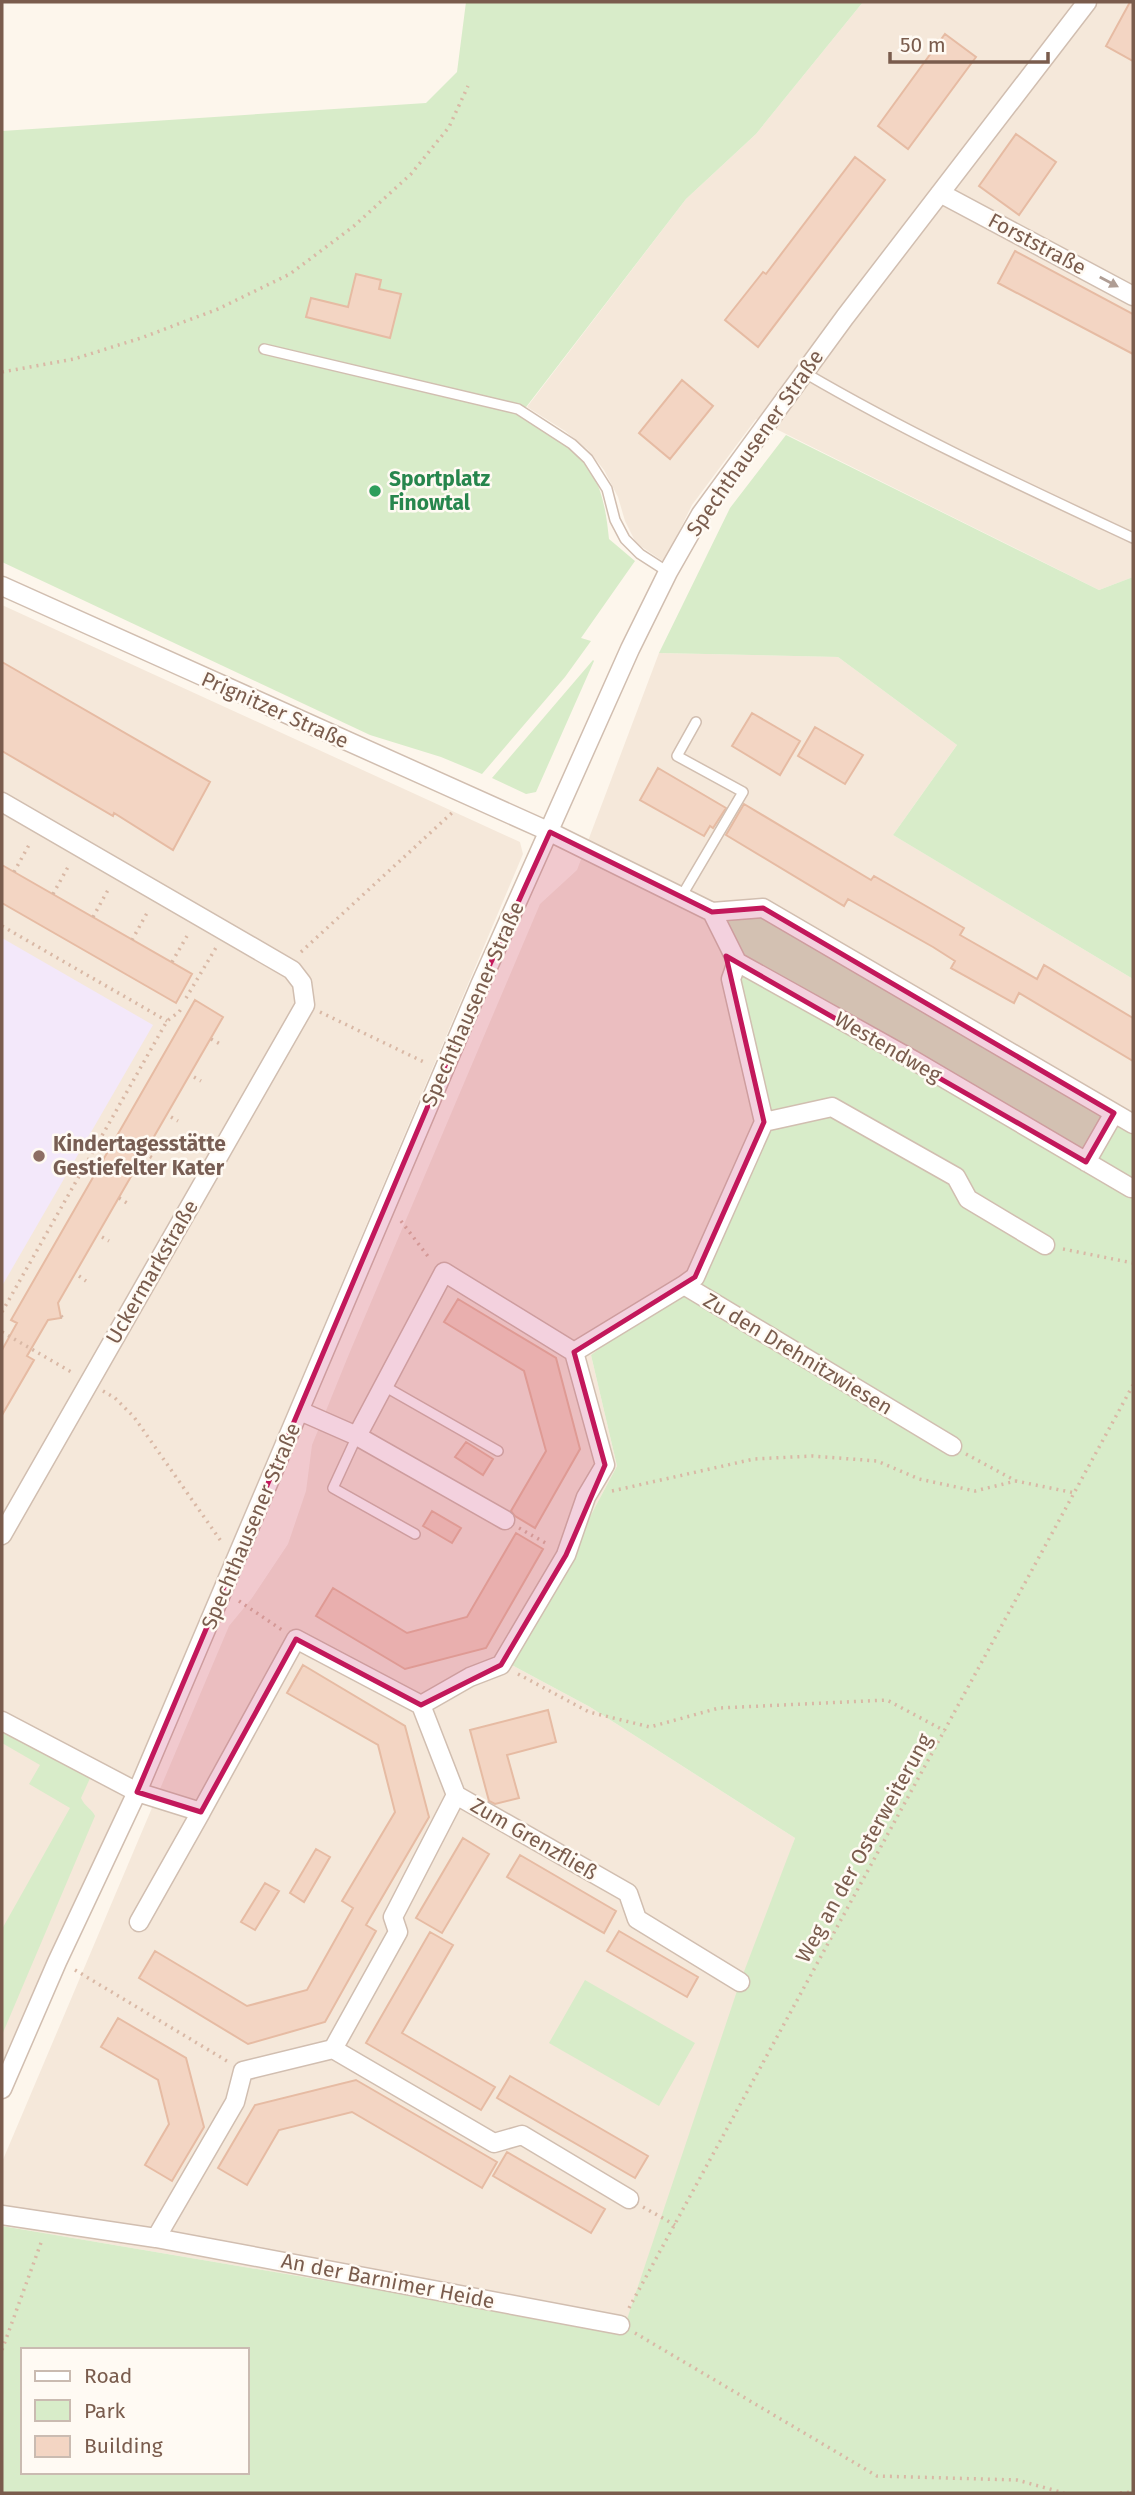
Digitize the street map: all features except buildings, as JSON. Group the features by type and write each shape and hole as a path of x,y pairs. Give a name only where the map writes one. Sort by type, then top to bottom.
{"street":[{"name":"Spechthausener Straße","path":"2,2088 57,1962 137,1792 443,1071 630,649 668,572 701,514 940,192 1087,2"},
{"name":"Forststraße","path":"940,192 1133,296"},
{"name":"Prignitzer Straße","path":"2,586 550,832"},
{"path":"2,802 292,970 302,983 305,1005"},
{"path":"550,832 712,912 763,908 1133,1124"},
{"path":"684,1286 695,1277 764,1122 731,979 737,962 712,912"},
{"name":"Westendweg","path":"737,962 913,1060 1131,1188"},
{"name":"Uckermarkstraße","path":"2,1535 305,1005"},
{"path":"764,1122 832,1107 956,1177 968,1199 1045,1245"},
{"path":"1086,1162 1114,1113"},
{"path":"139,1922 296,1639 421,1705 470,1677 501,1665 566,1555 586,1497 605,1465 574,1352 444,1272 357,1436"},
{"name":"Zu den Drehnitzwiesen","path":"574,1352 684,1286 952,1446"},
{"path":"300,1411 357,1436 505,1520"},
{"name":"Zum Grenzfließ","path":"421,1705 456,1795 628,1893 637,1919 740,1982"},
{"path":"2,1721 137,1792 201,1812"},
{"path":"333,2049 398,1932 393,1917 456,1795"},
{"path":"156,2238 234,2102 243,2071 333,2049 494,2143 522,2135 629,2199"},
{"name":"An der Barnimer Heide","path":"2,2215 156,2238 620,2325"}],"lane":[{"path":"264,349 518,409 572,444 588,459 607,489 615,520 625,539 640,554 668,572"},
{"path":"805,373 973,464 1133,538"},
{"path":"681,897 743,792 677,755 696,722"},
{"path":"384,1386 498,1451"},
{"path":"357,1436 332,1488 415,1534"}],"path":[{"path":"2,372 74,359 141,338 218,309 290,274 354,226 411,174 449,127 468,86"},
{"path":"276,961 296,956 469,797"},
{"path":"13,872 29,845"},
{"path":"53,894 68,867"},
{"path":"93,917 108,890"},
{"path":"132,940 148,913"},
{"path":"2,926 167,1021"},
{"path":"186,998 225,931"},
{"path":"172,962 187,936"},
{"path":"305,1005 443,1071"},
{"path":"2,1312 167,1021 179,1013 183,1006"},
{"path":"211,1038 222,1045"},
{"path":"194,1077 201,1082"},
{"path":"171,1117 178,1121"},
{"path":"145,1153 156,1160"},
{"path":"119,1198 130,1205"},
{"path":"388,1202 426,1256 444,1272"},
{"path":"102,1237 109,1241"},
{"path":"1045,1245 1133,1263"},
{"path":"79,1276 86,1281"},
{"path":"2,1332 115,1398 134,1417 235,1561"},
{"name":"Weg an der Osterweiterung","path":"620,2325 1133,1385"},
{"path":"952,1446 1016,1481 1075,1493"},
{"path":"586,1497 754,1459 812,1457 877,1461 919,1479 975,1491 1016,1481"},
{"path":"505,1520 566,1555"},
{"path":"222,1590 296,1639"},
{"path":"501,1665 589,1712 650,1727 719,1708 887,1700 945,1731"},
{"path":"57,1962 87,1976 243,2071"},
{"path":"629,2199 675,2225"},
{"path":"2,2350 48,2222"},
{"path":"620,2325 877,2476 1017,2480 1064,2493"},
{"path":"1120,2493 1133,2492"}],"highlighted area":[{"path":"550,832 712,912 763,908 1114,1113 1086,1162 726,956 764,1122 695,1277 574,1352 605,1465 566,1555 501,1665 421,1705 296,1639 201,1812 137,1792 458,1035"}],"shaded area":[{"path":"863,2 1133,2 1133,577 1099,590 756,419 692,505 664,562 636,543 625,521 618,497 604,470 588,450 565,431 527,407 686,199 756,134"},
{"path":"2,605 520,842 523,854 2,2081"},
{"path":"659,653 838,657 957,745 893,835 1133,979 1133,1242 686,1295 591,1355 617,1466 569,1556 506,1662 590,1707 795,1838 623,2331 2,2226 2,2162 229,1626 252,1598 288,1544 306,1491 312,1445 349,1354 540,904 577,870"},
{"name":"Kindertagesstätte Gestiefelter Kater","path":"2,938 153,1025 2,1286"}],"green space":[{"path":"466,2 863,2 756,134 686,199 520,415 567,446 587,466 603,499 609,539 635,561 581,638 591,641 565,677 482,774 441,757 370,735 2,562 2,131 426,103 457,72"},
{"path":"786,435 1099,590 1133,577 1133,979 893,835 957,745 838,657 659,653 730,508"},
{"path":"593,660 536,792 526,794 492,778"},
{"path":"763,908 1133,1124 1133,2493 2,2493 2,2226 623,2331 740,1982 795,1838 590,1707 506,1662 569,1556 617,1466 591,1355 695,1277 764,1122 731,979 737,962 712,912"},
{"path":"2,1725 92,1774 81,1798 95,1816 2,2035 2,1929 70,1808 29,1784 40,1765 2,1743"},
{"path":"585,1980 695,2043 659,2106 549,2043"}],"place":[{"name":"Sportplatz Finowtal","path":"375,491"},
{"name":"Kindertagesstätte Gestiefelter Kater","path":"39,1156"}]}
